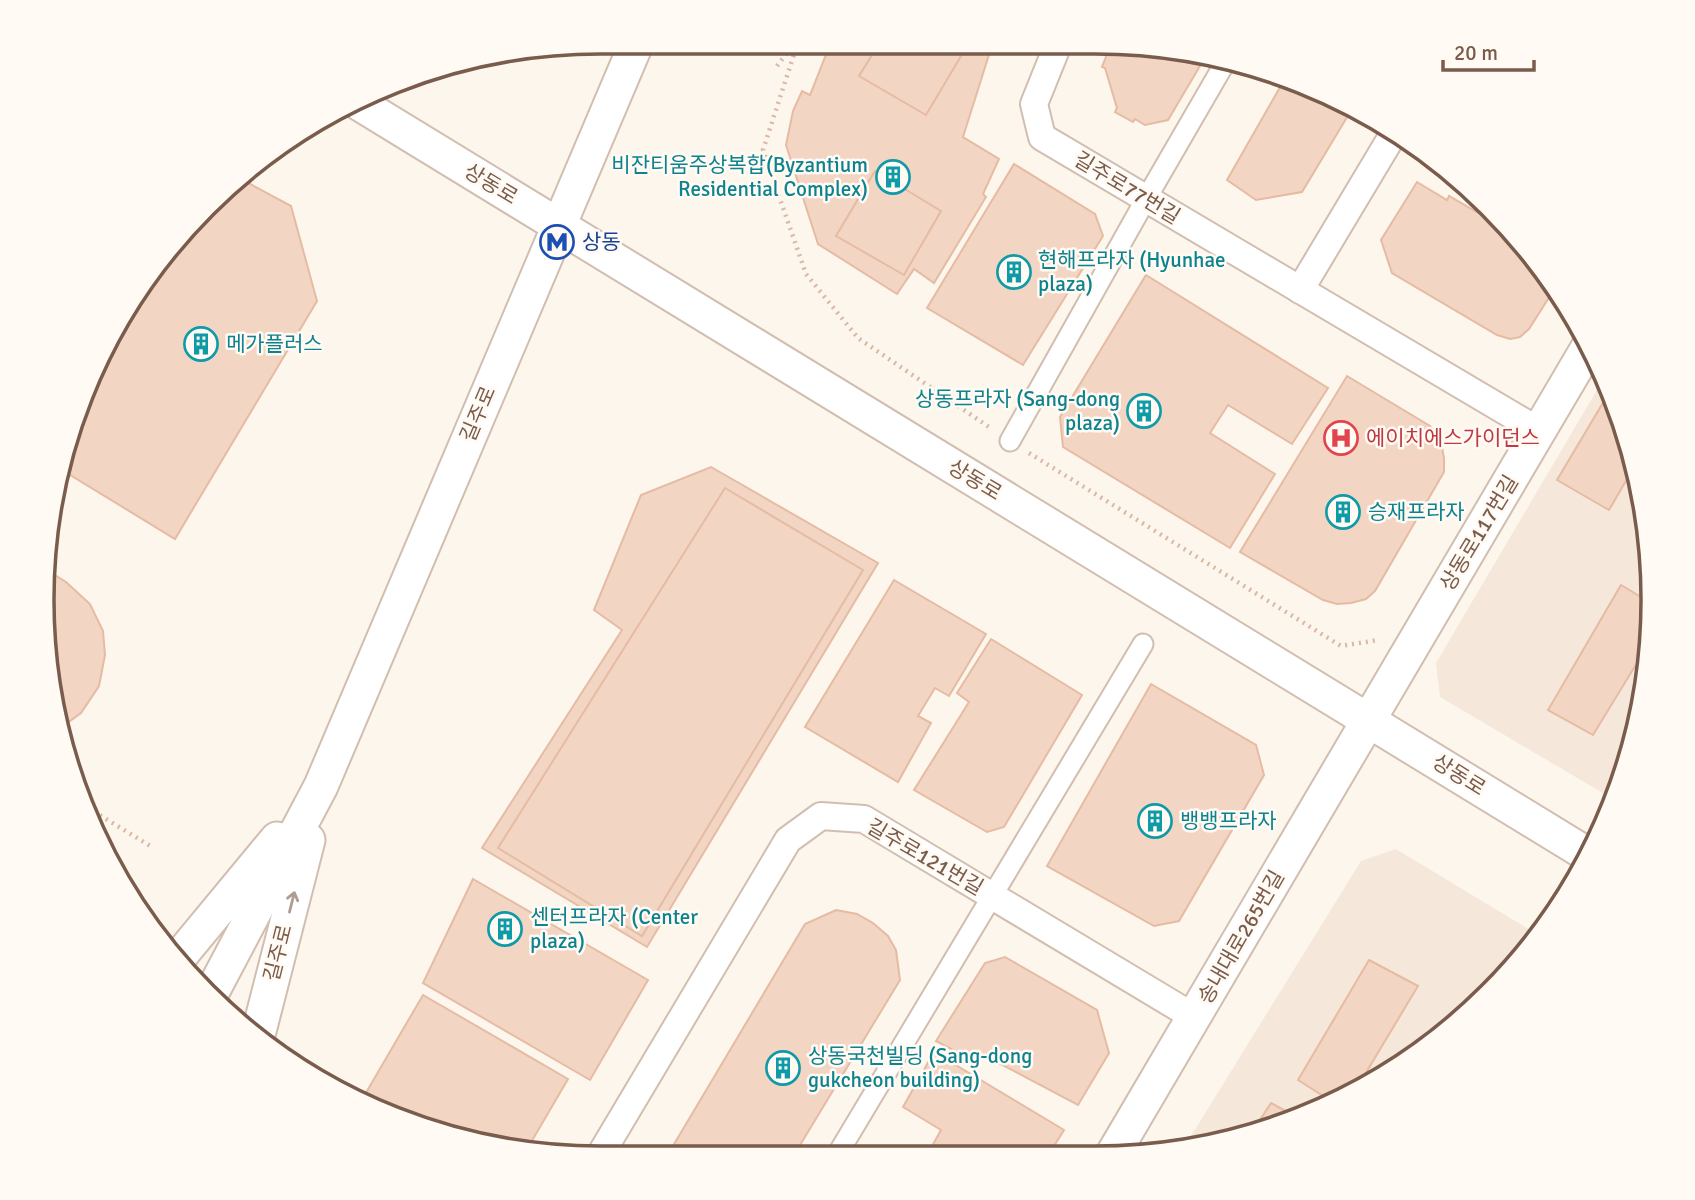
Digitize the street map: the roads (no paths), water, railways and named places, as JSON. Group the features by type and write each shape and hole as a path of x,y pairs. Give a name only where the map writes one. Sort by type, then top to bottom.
{"street":[{"name":"길주로","path":"215,987 321,786 631,54"},
{"name":"길주로77번길","path":"1054,54 1034,104 1042,137 1539,430"},
{"path":"1010,441 1221,70"},
{"name":"상동로","path":"366,108 1580,850"},
{"path":"1300,290 1389,141"},
{"name":"상동로117번길","path":"1369,720 1583,356"},
{"path":"842,1146 1143,644"},
{"name":"송내대로265번길","path":"1118,1145 1369,720"},
{"name":"길주로","path":"183,952 321,786"},
{"name":"길주로","path":"260,1027 321,786"},
{"name":"길주로121번길","path":"606,1146 789,840 821,816 864,819 1194,1017"}],"place":[{"name":"비잔티움주상복합(Byzantium Residential Complex)","path":"893,177"},
{"name":"상동","path":"557,242"},
{"name":"현해프라자 (Hyunhae plaza)","path":"1014,272"},
{"name":"메가플러스","path":"201,344"},
{"name":"상동프라자 (Sang-dong plaza)","path":"1144,411"},
{"name":"에이치에스가이던스","path":"1341,438"},
{"name":"승재프라자","path":"1343,512"},
{"name":"뱅뱅프라자","path":"1155,821"},
{"name":"센터프라자 (Center plaza)","path":"505,929"},
{"name":"상동국천빌딩 (Sang-dong gukcheon building)","path":"783,1068"}]}
